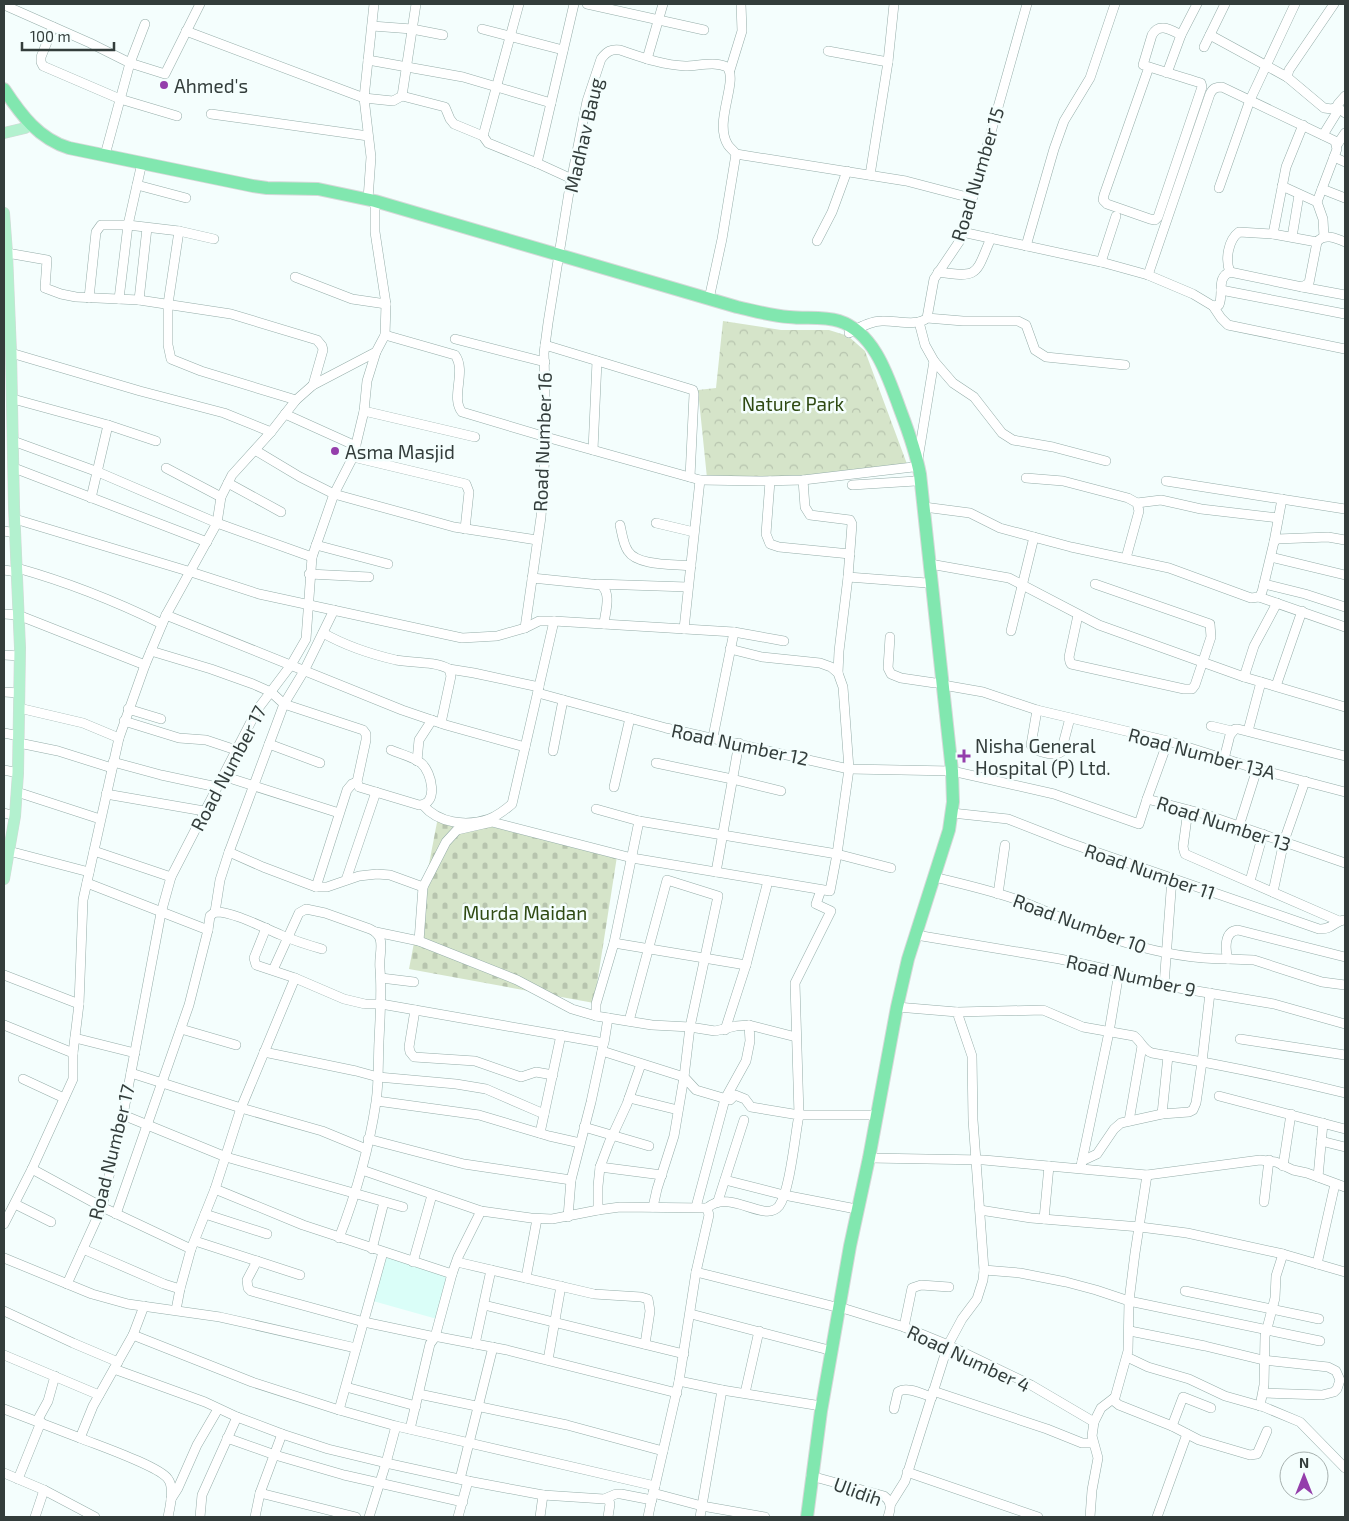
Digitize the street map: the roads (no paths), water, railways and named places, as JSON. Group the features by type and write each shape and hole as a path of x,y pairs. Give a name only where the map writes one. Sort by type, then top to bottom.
{"highway":[{"path":"4,89 38,140 60,151 255,192 319,194 372,202"},
{"path":"4,100 28,126 57,144 253,186 318,189 372,202 688,299 770,321 825,324 852,332"},
{"path":"558,258 774,316 838,321 866,340 884,368 915,464 924,507 939,684"},
{"path":"807,1517 811,1476 851,1208 897,1007 952,813 953,802 915,464"},
{"path":"800,1517 824,1349 836,1306 869,1158 873,1115 894,985 936,852 947,809 949,771"}],"main road":[{"path":"4,133 28,126"},
{"path":"4,213 8,253 6,303 12,353 8,380 13,399 8,423 14,468 9,486 16,533 20,656 17,792 10,815 4,879"}],"street":[{"path":"4,5 130,63 165,74 200,4"},
{"name":"Road Number 17","path":"68,1284 102,1207 123,1114 161,912 171,877 257,710 291,665 306,639 309,574 312,557 334,494 353,457 364,412 367,381 376,352 385,335 386,304 375,232 371,156 364,98 374,4"},
{"path":"402,96 416,4"},
{"path":"483,136 519,4"},
{"path":"537,163 574,4"},
{"path":"587,4 704,30"},
{"path":"647,59 663,4"},
{"path":"741,4 742,31 730,70 731,78 723,122 727,144 736,154 906,181 972,198"},
{"path":"870,175 888,62 894,4"},
{"name":"Road Number 15","path":"923,320 932,286 938,272 958,244 962,232 1027,4"},
{"path":"1026,246 1057,139 1064,120 1090,78 1115,4"},
{"path":"1167,73 1181,34 1197,4"},
{"path":"1204,47 1225,4"},
{"path":"1219,188 1250,100 1295,4"},
{"path":"1287,77 1289,70 1334,4"},
{"path":"105,155 130,63 145,24"},
{"path":"372,26 412,29 443,35"},
{"path":"53,27 41,57 43,66 120,99 177,116"},
{"path":"1149,67 1103,200 1107,204 1156,220 1202,87 1200,83 1143,65 1155,30 1166,28 1181,34"},
{"path":"482,29 563,50"},
{"path":"186,31 364,98 394,101 402,96 445,107 454,124 483,136 488,143 572,179"},
{"path":"1210,35 1287,77 1324,108 1340,110"},
{"name":"Madhav Baug","path":"558,258 587,101 601,59 606,53 620,50 647,59 684,66 715,64 730,70"},
{"path":"828,52 888,62"},
{"path":"368,60 463,77 551,103"},
{"path":"1148,275 1213,89 1222,87 1335,141 1337,145"},
{"path":"1340,110 1338,104 1345,96"},
{"path":"1323,135 1340,110"},
{"path":"211,114 368,136"},
{"path":"1273,234 1286,167 1302,125"},
{"path":"1302,287 1309,283 1320,240 1323,219 1318,202 1337,145 1345,133"},
{"path":"709,299 722,238 736,154"},
{"path":"1334,157 1345,162"},
{"path":"119,299 128,225 141,167"},
{"path":"818,241 832,212 847,171"},
{"path":"137,185 186,198"},
{"path":"1282,186 1318,202"},
{"path":"1322,189 1345,198"},
{"path":"1292,237 1300,195"},
{"path":"1101,262 1116,216"},
{"path":"88,298 98,226 105,224 128,225 179,231 214,239"},
{"path":"139,300 147,228"},
{"path":"179,231 168,304 168,345 171,359 201,371 296,400"},
{"path":"1230,272 1228,256 1236,235 1243,231 1345,242"},
{"path":"962,232 1101,262 1148,275 1193,294 1213,306 1228,325 1345,349"},
{"path":"938,272 964,276 973,273 979,266 991,238"},
{"path":"8,253 47,260 46,289 61,294 88,298 139,300 231,314 316,340 323,350 313,385"},
{"name":"Road Number 16","path":"526,628 541,517 546,438 545,345 558,258"},
{"path":"1213,306 1219,305 1223,276 1230,272 1345,296"},
{"path":"296,277 352,299 386,304"},
{"path":"1221,290 1345,314"},
{"path":"923,320 925,345 934,361 953,383 974,397 1002,433 1013,440 1053,447 1106,461"},
{"path":"852,332 871,322 880,321 1018,322 1026,325 1035,350 1046,357 1125,365"},
{"path":"385,335 455,355 460,366 458,403 462,412 546,438 700,480 803,480 915,464 934,361"},
{"path":"455,339 544,362"},
{"path":"545,345 693,390 690,477"},
{"path":"4,1224 32,1169 73,1078 74,1038 79,1004 83,900 119,738 128,708 162,624 217,523 221,497 232,475 271,432 296,400 313,385 376,352"},
{"path":"12,353 140,391 224,412 271,432"},
{"path":"593,450 597,361"},
{"path":"13,399 156,440"},
{"path":"364,412 475,438"},
{"path":"285,414 356,446"},
{"path":"92,498 108,425"},
{"path":"10,446 98,472 217,523 312,557"},
{"path":"255,450 300,477 334,494 466,529 537,540"},
{"path":"353,457 466,484 469,492 466,529"},
{"path":"14,468 207,542"},
{"path":"166,468 221,497"},
{"path":"1026,478 1063,481 1128,498 1137,503 1162,500 1201,509 1278,518"},
{"path":"684,629 700,480"},
{"path":"418,941 423,887 446,842 456,830 492,822 632,858 830,891 849,768 843,686 838,673 852,524 850,520 810,515 805,507 803,480"},
{"path":"770,481 766,534 770,544 779,547 850,554"},
{"path":"1166,481 1345,509"},
{"path":"852,485 916,482"},
{"path":"228,483 281,512"},
{"path":"1259,597 1271,558 1282,499"},
{"path":"1126,558 1139,511 1137,503"},
{"path":"924,507 970,513 1000,528 1169,568 1244,596 1259,597 1276,602 1345,627"},
{"path":"15,519 258,594 462,638 497,636 526,628 539,621 554,621 734,632 784,641"},
{"path":"656,523 694,532"},
{"path":"620,525 626,549 636,559 644,562 691,566"},
{"path":"4,531 16,533"},
{"path":"1011,631 1034,537"},
{"path":"1274,542 1276,539 1328,537 1345,540"},
{"path":"316,545 388,564"},
{"path":"1271,558 1345,575"},
{"path":"930,564 1010,578 1099,625 1244,677 1345,707"},
{"path":"4,570 17,570 76,586 162,624"},
{"path":"309,574 369,577"},
{"path":"848,577 927,582"},
{"path":"532,578 595,584 688,587"},
{"path":"595,584 601,586 606,591 604,624"},
{"path":"1078,615 1069,656 1070,662 1074,665 1189,689 1196,685 1211,637 1210,624 1095,584"},
{"path":"1264,584 1305,594 1345,607"},
{"path":"1244,677 1254,646 1276,602"},
{"path":"116,1214 189,1005 210,916 215,912 220,880 229,852 284,704 304,670 334,610"},
{"path":"1276,686 1302,611"},
{"path":"4,614 18,615 145,665"},
{"path":"166,615 252,648 348,689 436,722 525,747"},
{"path":"151,651 253,684 271,692 284,704 364,732 366,740 357,782 358,786 423,805 438,818 452,822 489,819 512,804 554,621"},
{"path":"713,737 734,632"},
{"name":"Road Number 12","path":"323,633 342,644 370,653 397,660 440,665 449,669 474,673 539,690 563,700 666,728 849,768 949,771"},
{"name":"Road Number 13A","path":"890,637 888,668 891,674 901,678 990,694 1037,710 1168,741 1224,759 1345,792"},
{"path":"730,649 762,657 820,663 831,667 838,673"},
{"path":"4,655 20,656"},
{"path":"417,761 419,740 436,722 451,676 449,669"},
{"path":"1248,731 1261,682"},
{"path":"4,692 19,693"},
{"path":"553,751 563,700"},
{"path":"19,708 82,723 119,738"},
{"path":"128,708 161,719"},
{"path":"1037,710 1030,745 1034,749 1054,755 1061,752 1070,718"},
{"path":"614,787 630,718"},
{"path":"124,721 179,738 206,740 236,750"},
{"path":"1211,726 1232,731 1238,729 1248,731 1345,756"},
{"path":"1224,759 1232,731"},
{"path":"4,732 19,740 58,751 161,776 217,787"},
{"path":"1147,799 1168,741"},
{"path":"716,872 739,743"},
{"path":"269,744 320,763"},
{"path":"391,750 417,761 426,769 431,782 431,794 429,801 423,805"},
{"path":"656,763 781,791"},
{"path":"1240,826 1257,768"},
{"path":"4,770 18,773"},
{"name":"Road Number 13","path":"949,771 1054,794 1139,824 1147,799 1240,826 1345,864"},
{"path":"223,776 339,813"},
{"path":"1273,892 1284,841 1305,781"},
{"path":"316,887 347,790 352,784 357,782"},
{"path":"17,792 100,819"},
{"path":"346,880 376,792"},
{"path":"106,794 204,812"},
{"path":"596,809 639,821 837,854 891,868"},
{"path":"1188,810 1183,847 1185,854 1342,920"},
{"name":"Road Number 11","path":"952,813 1008,819 1076,846 1319,929 1326,930 1342,920"},
{"path":"596,1016 596,1004 614,943 639,821"},
{"path":"1250,881 1264,834"},
{"path":"998,894 1005,845"},
{"path":"6,851 89,872"},
{"path":"94,851 171,877"},
{"path":"229,852 316,887 327,887 360,876 377,874 390,875 423,887"},
{"name":"Road Number 10","path":"934,877 1016,900 1126,943 1198,958 1254,960 1322,982 1345,985"},
{"path":"1164,985 1172,878"},
{"path":"629,1021 667,880 718,896 690,1027 674,1136 653,1207"},
{"path":"725,1030 746,965 768,881"},
{"path":"87,883 208,930"},
{"path":"362,1170 481,1211 537,1218 568,1217 620,1207 708,1208 718,1201 730,1201 765,1211 772,1211 779,1206 784,1195 799,1115 795,983 832,911 816,904 821,890"},
{"path":"273,970 299,913 306,909 325,913 376,932 418,941 517,980 572,1009 596,1016 652,1025 690,1027 715,1031 749,1025 796,1037"},
{"path":"215,912 252,922 302,944 322,949"},
{"path":"266,928 254,961 256,965 296,978 344,999 561,1036 603,1047 641,1064 684,1077 696,1090 730,1100 735,1095 746,1099 751,1108 799,1115 873,1115"},
{"path":"1228,959 1227,937 1232,930 1345,957"},
{"path":"339,1238 362,1170 376,1101 381,1004 379,967 381,938 376,932"},
{"name":"Road Number 9","path":"916,935 1060,959 1119,972 1149,983 1274,1004 1345,1024"},
{"path":"614,943 746,965"},
{"path":"1081,1165 1109,1032 1119,972"},
{"path":"4,975 79,1004"},
{"path":"176,1310 193,1245 216,1189 241,1108 296,978"},
{"path":"381,978 414,982"},
{"path":"1081,1165 1097,1154 1120,1123 1162,1114 1186,1113 1193,1110 1196,1103 1202,1062 1210,993"},
{"path":"897,1007 957,1012 1043,1010 1083,1027 1134,1036 1147,1051 1152,1053 1287,1078 1345,1093"},
{"path":"415,1010 409,1047 411,1055 414,1057 475,1061 521,1077 536,1072 553,1075"},
{"path":"890,1505 901,1488 908,1472 948,1346 962,1319 977,1299 984,1270 973,1120 972,1056 957,1012"},
{"path":"568,1217 571,1180 603,1047 608,1018"},
{"path":"4,1025 73,1053"},
{"path":"696,1207 725,1099 746,1061 750,1041 749,1025"},
{"path":"181,1028 236,1045"},
{"path":"540,1134 561,1036"},
{"path":"74,1038 135,1053"},
{"path":"1240,1039 1345,1055"},
{"path":"1129,1121 1142,1046"},
{"path":"264,1052 378,1077 448,1083 486,1089 544,1114"},
{"path":"1162,1114 1168,1056"},
{"path":"598,1210 600,1167 641,1064"},
{"path":"131,1073 241,1108 322,1131 366,1149"},
{"path":"23,1079 64,1098"},
{"path":"1218,1096 1345,1129"},
{"path":"629,1098 678,1110"},
{"path":"376,1101 479,1114 540,1134 580,1143"},
{"path":"123,1114 147,1126 226,1157 403,1207"},
{"path":"1283,1166 1291,1114"},
{"path":"718,1201 744,1120"},
{"path":"1318,1177 1323,1123"},
{"path":"584,1127 649,1146"},
{"path":"368,1139 464,1164 571,1180"},
{"path":"1321,1141 1345,1147"},
{"path":"869,1158 977,1160 1049,1166 1081,1165 1147,1175 1252,1160 1269,1160 1345,1187"},
{"path":"1264,1202 1269,1160"},
{"path":"1044,1219 1049,1166"},
{"path":"600,1167 662,1176"},
{"path":"32,1169 116,1214 193,1245 256,1261 300,1275"},
{"path":"1090,1517 1092,1490 1098,1458 1092,1436 1094,1422 1101,1408 1114,1398 1127,1357 1130,1331 1129,1301 1147,1175"},
{"path":"725,1180 784,1195 851,1208"},
{"path":"1318,1264 1335,1184"},
{"path":"216,1189 339,1238 452,1274"},
{"path":"413,1262 432,1194"},
{"path":"372,1249 384,1202"},
{"path":"15,1204 51,1222"},
{"path":"648,1517 677,1393 691,1314 696,1272 709,1216 708,1208"},
{"path":"980,1210 1044,1219 1140,1227 1187,1234 1283,1254 1345,1272"},
{"path":"410,1429 430,1344 435,1337 452,1274 481,1211"},
{"path":"205,1214 267,1234"},
{"path":"526,1278 537,1218"},
{"path":"83,1249 180,1289"},
{"path":"339,1410 383,1252"},
{"path":"1260,1406 1264,1393 1266,1331 1283,1254"},
{"path":"4,1258 92,1294 128,1304 220,1317 356,1348"},
{"path":"256,1261 247,1280 248,1288 251,1290 364,1322 493,1347 677,1393"},
{"path":"456,1262 594,1294 642,1297 648,1300 650,1311 645,1344"},
{"path":"475,1344 491,1270"},
{"path":"984,1270 1020,1273 1066,1282 1129,1301 1320,1341"},
{"name":"Road Number 4","path":"696,1272 836,1306 904,1327 1030,1385 1094,1422"},
{"path":"904,1327 912,1288 921,1285 949,1288"},
{"path":"548,1360 561,1286"},
{"path":"1185,1291 1320,1320"},
{"path":"484,1305 684,1354"},
{"path":"80,1438 99,1395 133,1334 144,1306"},
{"path":"4,1310 116,1365 218,1409 282,1434 328,1449 464,1480 543,1495 608,1498 612,1495 653,1493"},
{"path":"691,1314 824,1349"},
{"path":"745,1393 759,1331"},
{"path":"1130,1331 1264,1360 1328,1366 1336,1371 1340,1380 1337,1388 1328,1394 1264,1393"},
{"path":"133,1334 252,1382 339,1410 396,1426 470,1443 702,1506 765,1517"},
{"path":"458,1517 463,1502 464,1480 470,1443 493,1347"},
{"path":"4,1355 99,1395"},
{"path":"1127,1357 1148,1367 1177,1375 1225,1396 1260,1406 1300,1422 1345,1468"},
{"path":"18,1479 48,1401 55,1376"},
{"path":"679,1380 722,1390 815,1405"},
{"path":"346,1387 416,1406"},
{"path":"700,1517 722,1390"},
{"path":"894,1409 900,1390 932,1394 1047,1429 1079,1442 1093,1443"},
{"path":"419,1394 566,1425 663,1451"},
{"path":"1172,1426 1183,1397 1211,1408"},
{"path":"1114,1398 1115,1403 1119,1405 1172,1426 1205,1442 1254,1455 1260,1450 1267,1431"},
{"path":"4,1409 133,1458 164,1475 170,1484 171,1499 168,1517"},
{"path":"171,1499 218,1409"},
{"path":"200,1517 202,1495 237,1417"},
{"path":"369,1517 396,1426"},
{"path":"255,1517 260,1493 282,1434"},
{"path":"1157,1517 1187,1434"},
{"path":"227,1438 275,1455 344,1475 463,1502"},
{"path":"908,1472 1038,1517"},
{"path":"4,1473 44,1490 95,1517"},
{"name":"Ulidih","path":"811,1476 884,1496 889,1500 890,1505 888,1517"},
{"path":"35,1517 44,1490"},
{"path":"260,1493 356,1517"},
{"path":"540,1517 543,1495"},
{"path":"608,1498 608,1517"}],"place":[{"name":"Ahmed's","path":"164,85"},
{"name":"Asma Masjid","path":"335,451"},
{"name":"Nisha General Hospital (P) Ltd.","path":"964,756"}],"park label":[{"name":"Nature Park","path":"793,403"},
{"name":"Murda Maidan","path":"525,912"}]}
